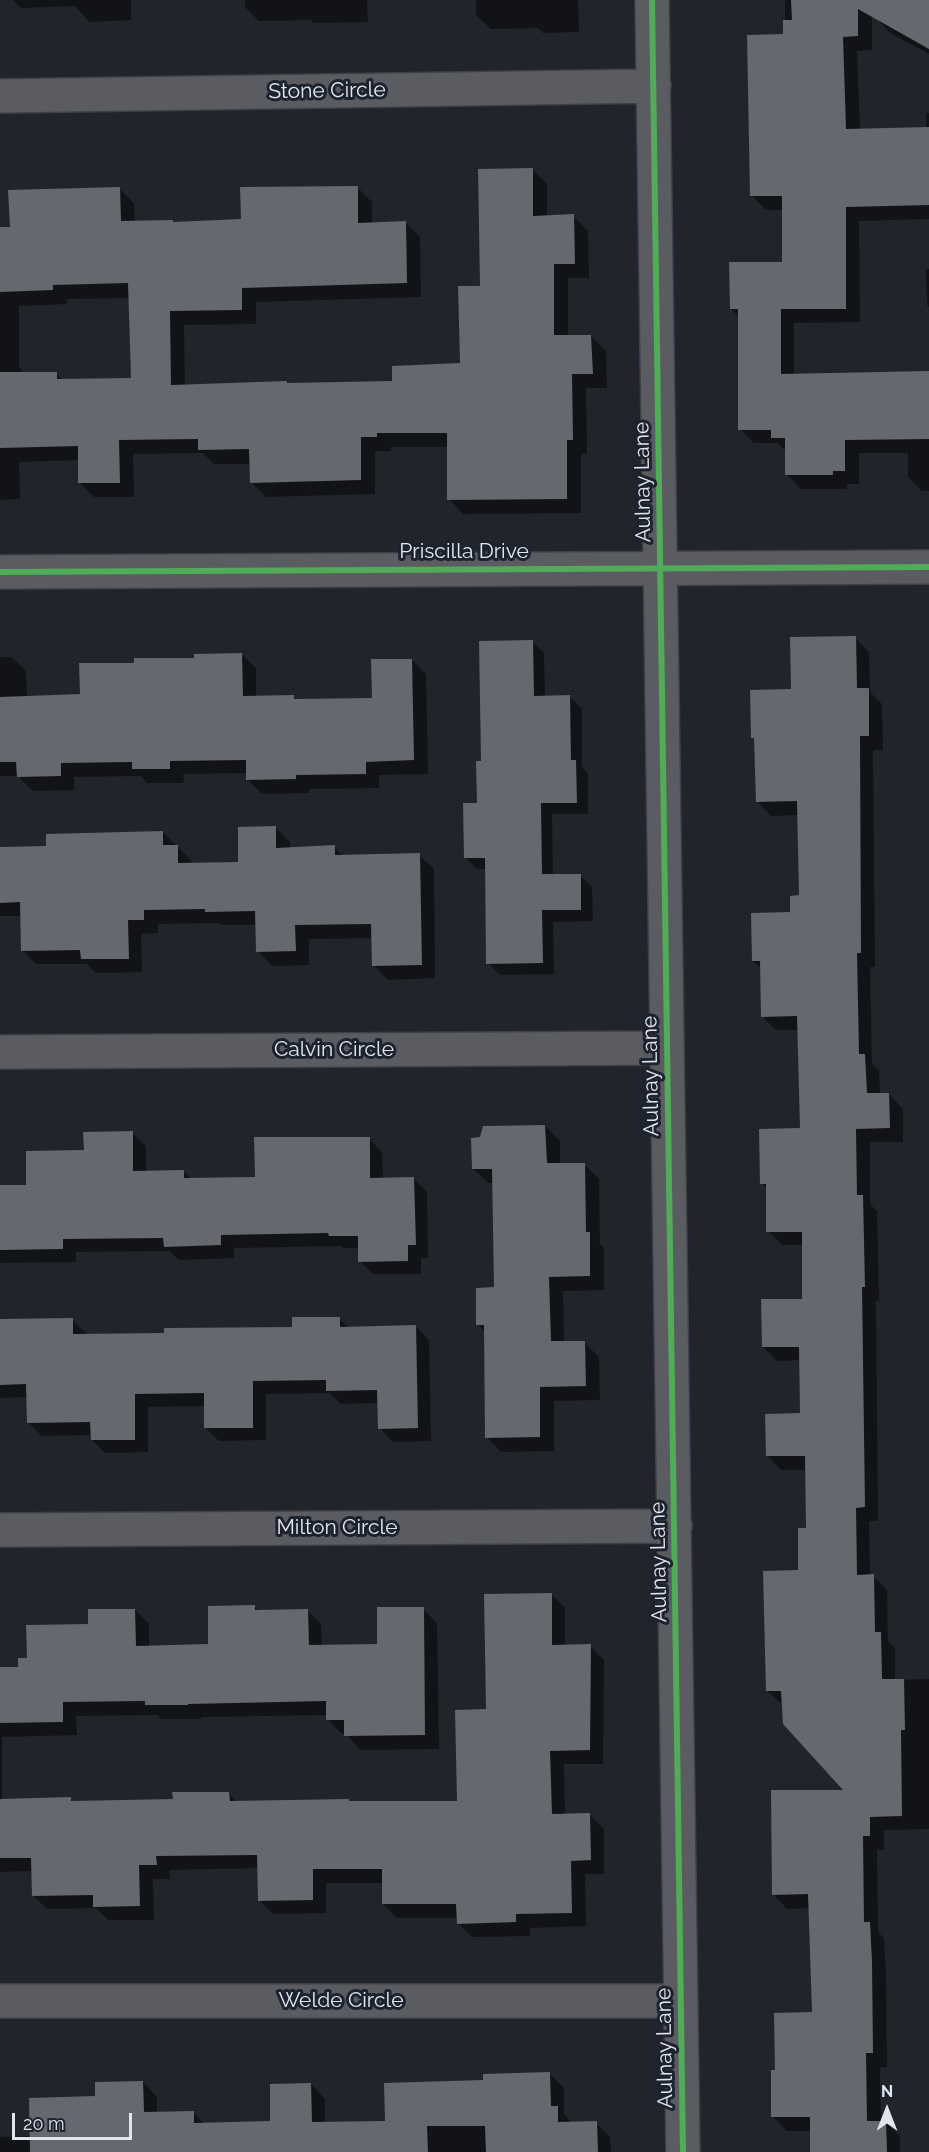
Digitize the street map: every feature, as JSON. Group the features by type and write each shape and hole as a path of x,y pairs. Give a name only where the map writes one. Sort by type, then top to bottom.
{"street":[{"name":"Aulnay Lane","path":"652,0 683,2152"},
{"name":"Stone Circle","path":"0,96 654,86"},
{"name":"Priscilla Drive","path":"0,572 929,567"},
{"name":"Calvin Circle","path":"0,1052 668,1048"},
{"name":"Milton Circle","path":"0,1530 675,1526"},
{"name":"Welde Circle","path":"0,2001 681,2001"}],"building":[{"path":"791,0 929,0 929,49 858,9 858,36 843,37 846,129 929,127 929,205 846,207 846,309 781,309 781,374 929,371 929,439 845,440 845,471 833,471 833,475 785,475 785,438 771,438 771,430 738,430 738,309 730,309 729,262 782,262 782,196 750,196 747,35 783,34 783,20 792,20"},
{"path":"533,168 533,216 574,214 575,264 554,264 554,335 591,335 593,374 572,374 573,440 567,440 567,499 447,500 447,433 377,433 377,437 361,437 361,480 250,483 249,449 198,450 198,439 119,440 120,483 78,483 78,446 0,448 0,372 57,372 57,379 131,378 128,283 53,285 53,290 0,292 0,227 10,227 8,190 120,187 121,221 173,220 173,222 241,219 240,187 358,186 358,223 406,221 407,283 242,288 242,310 170,311 171,385 287,381 287,383 392,381 392,366 460,363 458,286 480,286 478,169"},
{"path":"856,636 857,688 869,688 869,736 860,736 861,953 857,953 859,1054 865,1054 867,1093 889,1093 890,1128 856,1129 857,1195 863,1195 865,1287 862,1287 865,1507 856,1508 857,1575 874,1574 875,1632 881,1632 882,1679 904,1679 905,1730 901,1730 902,1816 870,1817 870,1836 863,1836 864,1922 870,1922 872,1962 873,2053 866,2053 867,2121 886,2121 887,2152 810,2152 810,2117 771,2117 771,2070 775,2070 774,2013 812,2012 808,1894 772,1895 771,1790 843,1790 783,1724 781,1691 766,1691 763,1571 798,1570 798,1528 806,1528 805,1456 766,1456 765,1414 800,1413 799,1347 762,1347 761,1299 802,1299 802,1232 766,1232 766,1184 760,1184 759,1129 800,1128 797,1016 761,1017 760,961 752,961 751,913 790,912 790,896 799,895 797,801 756,802 750,690 791,689 790,637"},
{"path":"533,640 534,696 570,695 571,760 576,760 577,803 541,803 542,874 581,874 581,910 542,910 543,963 486,964 485,858 464,858 463,803 477,803 476,761 481,761 479,641"},
{"path":"242,653 243,696 294,695 294,699 372,698 371,659 412,659 414,760 366,762 366,774 296,775 296,779 246,780 246,760 170,761 170,769 132,769 132,762 61,763 61,776 17,777 16,762 0,762 0,697 80,694 79,663 134,663 134,658 194,658 194,654"},
{"path":"276,826 276,848 335,845 335,855 420,853 422,965 372,966 371,924 295,925 296,951 256,952 255,911 205,912 205,909 144,910 144,920 128,920 129,959 81,959 80,950 21,951 20,902 0,903 0,847 46,846 46,834 163,831 163,845 178,845 178,863 238,862 238,827"},
{"path":"545,1125 547,1163 585,1163 586,1232 590,1232 590,1276 549,1277 551,1341 585,1341 586,1386 540,1387 540,1437 485,1438 484,1325 476,1325 476,1288 494,1287 492,1169 472,1169 471,1138 480,1137 483,1126"},
{"path":"133,1131 133,1171 184,1170 184,1178 255,1177 254,1137 370,1137 370,1178 414,1177 416,1245 408,1245 408,1261 358,1262 358,1236 329,1236 328,1233 221,1235 221,1245 164,1247 163,1238 63,1239 63,1249 0,1250 0,1185 26,1185 26,1151 84,1150 83,1132"},
{"path":"292,1317 340,1317 340,1327 416,1325 418,1428 378,1429 377,1390 326,1391 326,1380 253,1381 253,1428 204,1428 204,1393 135,1394 135,1440 91,1440 90,1422 27,1423 26,1384 0,1385 0,1319 73,1318 73,1334 164,1333 164,1328 292,1327"},
{"path":"552,1593 552,1645 591,1644 590,1750 550,1751 552,1814 590,1813 591,1860 571,1861 572,1913 516,1914 516,1922 457,1924 456,1904 382,1904 382,1869 313,1869 313,1900 258,1901 257,1855 156,1856 157,1865 139,1865 140,1906 93,1907 93,1895 32,1896 31,1858 0,1858 0,1799 71,1797 71,1801 173,1799 172,1792 229,1792 230,1801 349,1799 349,1801 457,1801 455,1710 486,1709 484,1594"},
{"path":"255,1605 255,1610 308,1609 309,1645 377,1644 377,1607 424,1607 425,1735 344,1736 344,1720 326,1720 326,1701 188,1705 145,1705 145,1701 63,1702 63,1722 0,1723 0,1667 18,1667 18,1658 27,1658 26,1625 88,1624 88,1609 135,1609 136,1646 208,1644 208,1606"},
{"path":"550,2072 551,2106 558,2106 558,2122 597,2121 598,2152 486,2152 485,2126 427,2126 428,2152 30,2152 29,2098 95,2096 95,2082 143,2081 144,2112 194,2111 194,2123 270,2121 270,2084 311,2083 312,2122 385,2121 384,2083 483,2080 483,2074"}],"cycle path":[{"path":"652,0 683,2152"},
{"path":"0,572 929,567"}]}
